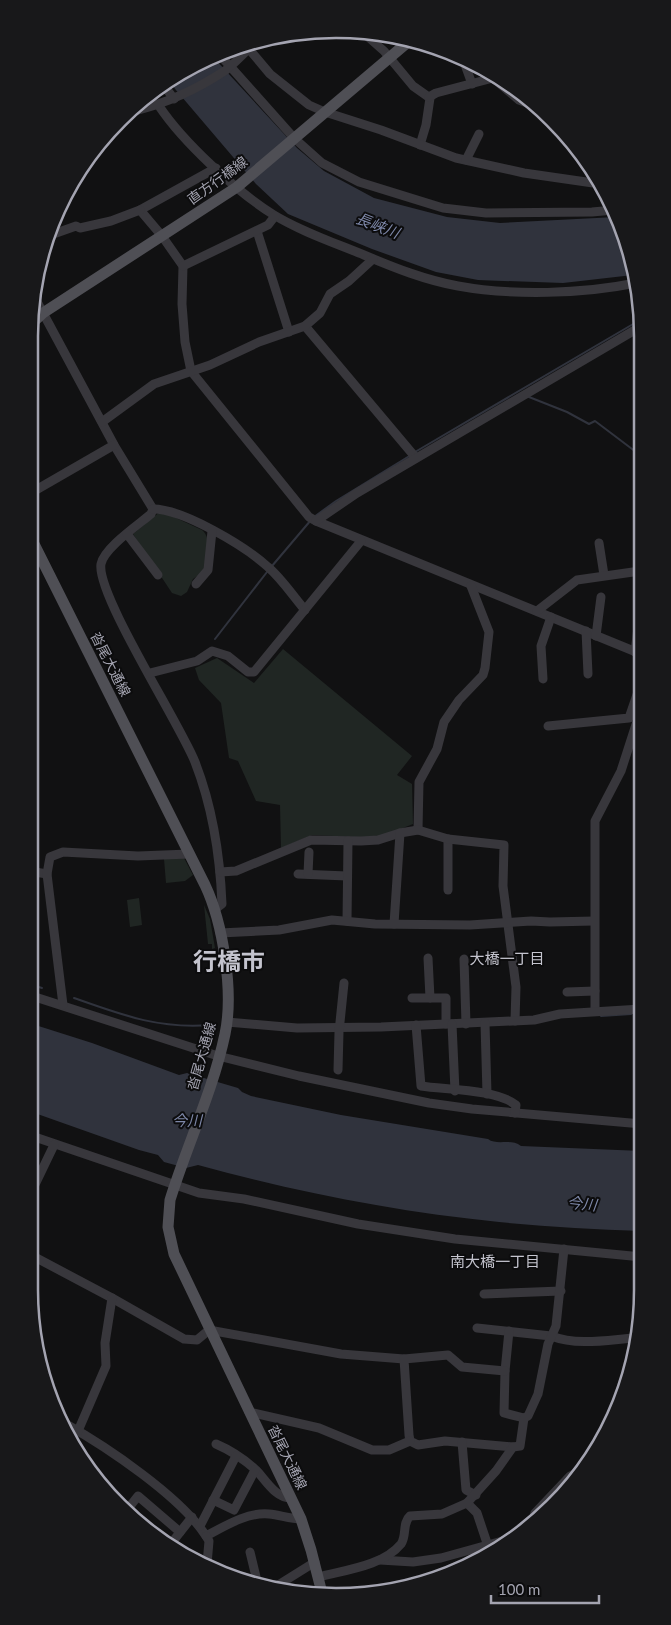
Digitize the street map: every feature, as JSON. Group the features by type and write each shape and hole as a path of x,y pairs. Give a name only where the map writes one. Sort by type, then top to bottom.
{"main road":[{"name":"直方行橋線","path":"38,318 240,184 404,46"},
{"name":"沓尾大通線","path":"38,552 189,854 214,910 220,933 227,986 227,1022 215,1068 176,1181 168,1214 169,1238 186,1282 301,1519 321,1587"}],"street":[{"path":"372,40 413,86 429,97"},
{"path":"254,49 270,74 309,105 325,112 466,160 524,172 592,183"},
{"path":"141,110 160,106 176,99 228,68 248,51"},
{"path":"223,59 228,68 292,139 322,163 359,182 443,208 511,214 606,210"},
{"path":"466,68 472,84"},
{"path":"429,97 436,93 488,79"},
{"path":"167,90 176,99"},
{"path":"420,145 426,125 429,97"},
{"path":"160,106 180,133 216,168 240,184 275,216 402,271 434,281 490,290 563,291 629,284"},
{"path":"466,160 479,134"},
{"path":"55,233 76,226 80,228 111,221 140,210 216,168"},
{"path":"140,210 162,236 183,266 184,323 192,371 309,517 361,541 634,651"},
{"path":"183,266 257,231 268,225 275,216"},
{"path":"257,231 289,332"},
{"path":"102,422 154,384 305,326 320,313 330,294 349,281 373,259"},
{"path":"39,306 114,446 154,508"},
{"path":"305,326 416,458"},
{"path":"316,521 357,493 634,331"},
{"path":"38,489 114,446"},
{"path":"154,508 167,509 229,539 268,567 305,610"},
{"path":"154,508 151,514 104,556 101,573 115,611 184,738 200,776 214,828 220,872 222,904 214,910"},
{"path":"196,584 208,570 212,531"},
{"path":"128,534 158,575"},
{"path":"150,673 198,661 212,651 228,656 248,672 254,672 361,541"},
{"path":"600,543 604,575"},
{"path":"537,611 577,580 634,572"},
{"path":"418,830 419,782 437,749 444,722 459,700 482,675 485,668 489,632 471,586"},
{"path":"596,636 601,597"},
{"path":"543,679 541,646 551,617"},
{"path":"586,631 588,674"},
{"path":"548,726 629,718 634,703"},
{"path":"596,1011 594,921 595,821 621,771 634,731"},
{"path":"220,872 236,871 312,840 378,840 418,830 448,839 504,845 503,886 516,987 514,1021"},
{"path":"394,924 400,833"},
{"path":"448,839 448,890"},
{"path":"347,921 348,841"},
{"path":"308,874 310,852"},
{"path":"63,1005 47,874 50,857 56,853 138,856 189,854"},
{"path":"38,872 47,874"},
{"path":"298,874 347,876"},
{"path":"220,933 280,930 321,921 470,925 507,922 594,921"},
{"path":"428,958 430,998"},
{"path":"464,959 466,1024"},
{"path":"338,1070 344,983"},
{"path":"568,992 595,991"},
{"path":"38,998 218,1056 299,1076 429,1103 634,1123"},
{"path":"412,998 446,998 455,1091"},
{"path":"227,1022 279,1028 416,1026 514,1021 596,1011 634,1009"},
{"path":"485,1023 487,1094"},
{"path":"416,1026 421,1086 487,1094 516,1105 515,1113"},
{"path":"38,1139 161,1178 176,1181 199,1193 244,1199 358,1224 455,1239 634,1256"},
{"path":"38,1178 54,1145"},
{"path":"410,1440 418,1445 445,1441 514,1448 520,1446 524,1418 528,1416 538,1394 544,1360 556,1326 564,1250"},
{"path":"38,1259 184,1339 198,1340 209,1330 341,1354 404,1359 448,1355 462,1367 505,1371"},
{"path":"484,1294 561,1291"},
{"path":"78,1431 106,1366 105,1343 112,1298"},
{"path":"477,1328 551,1336 562,1340 584,1342 629,1338"},
{"path":"510,1331 505,1371 504,1413 524,1418"},
{"path":"404,1359 410,1440"},
{"path":"249,1412 319,1428 372,1450 389,1450 410,1440"},
{"path":"71,1427 112,1452 192,1517 209,1541 207,1559"},
{"path":"462,1442 466,1490 476,1495"},
{"path":"216,1444 228,1449 255,1470 263,1482 285,1498 291,1498"},
{"path":"380,1560 399,1546 403,1540 407,1519 410,1516 442,1514 467,1503 476,1495 514,1448"},
{"path":"200,1526 236,1456"},
{"path":"213,1500 234,1510 255,1470"},
{"path":"131,1506 138,1496 180,1532"},
{"path":"467,1503 477,1513 488,1546"},
{"path":"206,1536 224,1526 254,1516 268,1514 301,1519"},
{"path":"174,1540 192,1517"},
{"path":"319,1577 380,1560 413,1562 487,1546"},
{"path":"250,1552 256,1576"},
{"path":"282,1583 315,1562"}],"shaded area":[{"path":"161,511 202,530 207,539 208,549 204,571 193,579 187,592 181,596 172,593 133,534"},
{"path":"283,649 412,756 397,775 412,784 413,824 378,838 312,835 281,848 280,805 256,801 238,761 229,758 221,703 199,680 195,668 217,658 254,683"},
{"path":"184,858 193,875 185,881 166,883 164,859"},
{"path":"139,898 142,925 130,927 127,900"},
{"path":"204,905 210,919 215,948 212,949 212,944 208,944"}],"water":[{"name":"長峡川","path":"217,62 297,148 324,171 374,198 447,217 500,223 609,217 618,240 628,276 563,283 478,280 436,272 372,249 288,214 256,184 173,86"},
{"name":"今川","path":"38,1026 92,1043 179,1075 187,1073 238,1088 251,1096 341,1115 488,1139 496,1142 513,1143 521,1146 634,1151 634,1231 534,1225 461,1218 385,1207 272,1184 198,1165 186,1168 164,1162 158,1155 38,1114"}],"waterway":[{"path":"415,452 633,324"},
{"path":"529,397 567,412 589,424 595,421 634,450"},
{"path":"314,517 336,501 411,455"},
{"path":"272,566 311,520"},
{"path":"215,639 267,572"},
{"path":"38,987 42,988"},
{"path":"74,998 124,1015 157,1023 191,1026 210,1025"},
{"path":"601,1016 631,1014"}],"district":[{"name":"大橋一丁目","path":"507,958"},
{"name":"行橋市","path":"229,960"},
{"name":"南大橋一丁目","path":"495,1261"}]}
